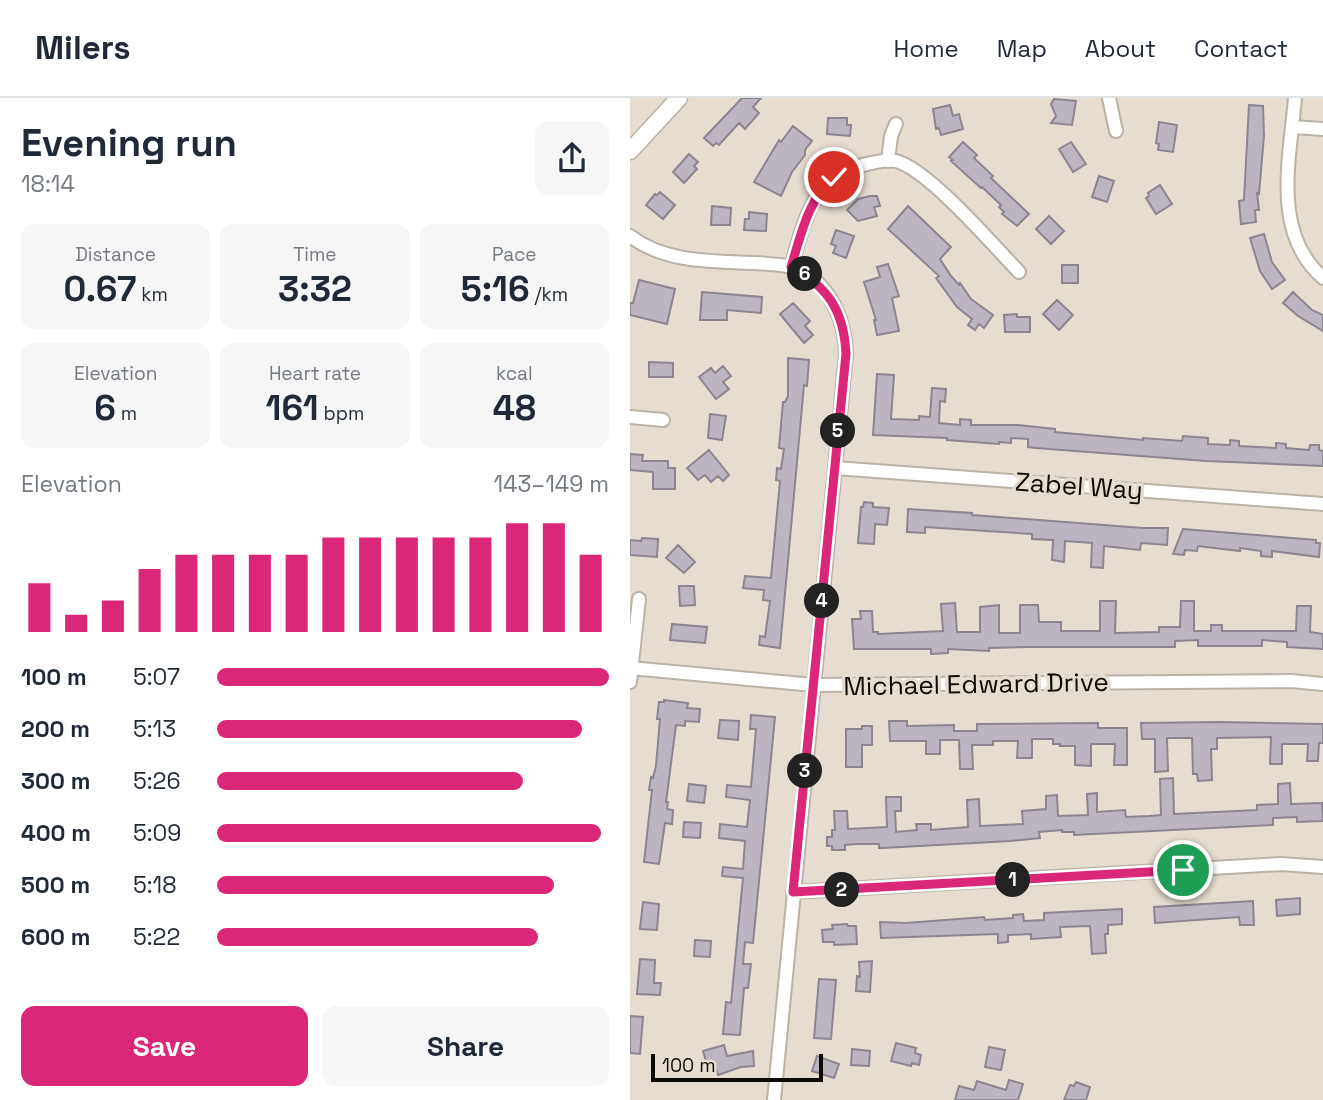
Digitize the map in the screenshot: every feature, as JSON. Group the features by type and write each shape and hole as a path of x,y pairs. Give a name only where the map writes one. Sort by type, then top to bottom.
{"street":[{"path":"630,151 679,98"},
{"path":"1109,98 1116,131"},
{"path":"1295,98 1288,189 1291,229 1304,257 1323,278"},
{"path":"888,161 891,136 896,124"},
{"path":"1293,127 1323,129"},
{"path":"791,267 812,206 823,187 834,177 851,169 896,161 918,172 1019,272"},
{"path":"630,236 650,250 664,254 705,261 791,267 806,275 828,295 844,326 846,354 774,1100"},
{"path":"630,417 663,419"},
{"name":"Zabel Way","path":"835,468 1323,505"},
{"path":"630,682 639,599"},
{"name":"Michael Edward Drive","path":"631,668 814,685 1291,681 1323,684"},
{"path":"793,892 1281,864 1323,867"}],"building":[{"path":"742,98 761,98 753,107 759,113 745,129 739,123 719,145 716,143 713,146 704,138"},
{"path":"1054,99 1076,101 1072,125 1051,123 1056,116 1051,104"},
{"path":"950,105 953,116 959,114 963,129 941,135 939,128 936,129 933,109"},
{"path":"1249,105 1263,106 1264,136 1259,194 1257,193 1259,210 1255,210 1256,222 1241,224 1239,201 1244,200"},
{"path":"828,118 847,118 847,125 851,125 850,136 827,134"},
{"path":"1159,122 1177,125 1173,152 1158,150 1159,144 1156,143"},
{"path":"793,126 812,141 792,172 781,196 754,182 779,140 781,142"},
{"path":"963,142 977,155 974,158 993,176 991,178 1029,214 1017,226 1002,214 1004,212 999,207 1001,205 951,161 953,160 949,157"},
{"path":"1071,142 1086,164 1073,172 1059,149"},
{"path":"689,154 698,162 694,166 697,169 684,183 673,172"},
{"path":"1099,176 1114,181 1107,202 1092,197"},
{"path":"1160,185 1172,204 1156,214 1146,198 1148,193"},
{"path":"660,192 675,205 663,219 646,205"},
{"path":"877,196 880,206 874,207 877,216 858,221 847,210 858,199"},
{"path":"712,206 731,208 730,225 711,225"},
{"path":"908,206 951,247 940,259 971,299 993,315 984,328 979,324 975,330 968,325 972,319 957,307 936,278 939,276 888,229"},
{"path":"749,212 767,214 766,231 744,230"},
{"path":"1049,216 1064,231 1051,244 1036,229"},
{"path":"836,230 854,236 846,258 833,253 836,246 831,244"},
{"path":"1264,234 1272,262 1285,280 1272,289 1260,271 1250,238"},
{"path":"888,264 899,296 892,298 899,331 877,335 876,320 864,282 880,277 877,267"},
{"path":"1062,265 1078,265 1078,283 1062,283"},
{"path":"639,280 675,289 667,324 630,315 630,303 633,303"},
{"path":"702,292 762,297 761,313 727,310 727,320 700,320"},
{"path":"1293,292 1312,310 1323,315 1323,331 1283,303"},
{"path":"1057,300 1073,315 1059,330 1043,314"},
{"path":"793,303 810,321 805,326 813,335 804,343 780,314"},
{"path":"1017,314 1017,317 1030,317 1030,332 1005,332 1004,315"},
{"path":"788,358 809,360 807,386 804,385 780,648 759,645 760,636 765,637 770,601 763,600 764,590 743,588 745,576 771,578 780,481 776,480 777,468 781,469 784,449 779,448 783,402 788,396"},
{"path":"649,362 673,363 673,377 649,377"},
{"path":"723,366 731,376 723,382 729,389 716,399 699,377 711,368 715,373"},
{"path":"877,374 894,375 891,419 919,420 919,416 930,417 932,388 946,389 945,402 940,401 939,423 960,425 960,419 971,420 971,425 1018,425 1055,429 1055,432 1143,440 1182,441 1183,436 1208,438 1208,444 1230,445 1230,440 1239,441 1239,446 1276,448 1276,443 1286,444 1286,448 1309,450 1310,445 1319,445 1319,450 1323,451 1323,466 1206,461 1036,448 1028,447 1028,439 1011,438 1011,443 999,444 947,438 873,435"},
{"path":"710,414 726,416 722,440 708,438"},
{"path":"709,450 729,475 723,481 718,476 711,482 705,475 698,480 687,468"},
{"path":"630,454 643,455 642,461 668,461 668,468 675,468 675,489 653,489 653,472 630,470"},
{"path":"864,502 873,503 873,507 889,508 887,525 875,524 874,544 858,543 861,507"},
{"path":"908,509 1168,528 1167,545 1141,543 1140,550 1104,546 1103,568 1091,567 1092,543 1065,541 1064,562 1052,560 1053,540 1032,539 1032,534 925,527 925,533 907,532"},
{"path":"1183,529 1316,540 1316,543 1320,543 1319,557 1272,551 1272,557 1261,556 1261,551 1198,546 1197,551 1185,550 1184,555 1173,554"},
{"path":"642,538 658,539 657,557 630,555 630,540 641,541"},
{"path":"678,545 695,562 684,573 666,558"},
{"path":"679,586 694,586 695,605 680,606"},
{"path":"1100,601 1116,601 1115,633 1159,632 1159,627 1180,627 1181,601 1194,601 1194,631 1211,631 1211,625 1222,625 1222,631 1296,631 1297,606 1311,606 1310,632 1323,634 1323,649 1287,647 1287,642 1262,640 1262,646 1198,646 1198,640 1175,641 1175,647 1030,647 989,648 989,651 948,649 948,653 931,654 931,649 854,649 852,619 861,619 860,611 872,611 873,632 878,634 943,631 941,604 955,603 957,632 980,632 980,607 999,605 999,633 1020,633 1020,605 1038,605 1039,622 1061,622 1061,631 1100,631"},
{"path":"672,624 707,627 705,643 670,640"},
{"path":"664,700 688,703 687,708 700,709 699,722 685,721 685,726 676,725 666,802 667,809 673,810 672,824 665,823 659,864 644,862 652,790 649,790 656,766 659,702"},
{"path":"751,715 775,717 753,943 745,942 743,964 751,964 748,988 744,988 740,1035 723,1034 726,1002 731,1003 743,878 722,876 723,867 743,869 745,841 719,838 720,824 747,827 750,800 726,797 727,785 751,787 756,729 750,729"},
{"path":"720,720 739,721 738,740 718,738"},
{"path":"889,721 907,721 907,726 954,725 954,731 977,731 977,724 1098,723 1098,728 1127,728 1127,765 1114,765 1115,744 1091,744 1091,766 1075,765 1075,746 1053,744 1053,739 1032,739 1032,758 1017,758 1018,741 993,741 993,745 972,745 973,769 960,769 959,740 940,740 940,754 926,754 926,741 890,741"},
{"path":"1141,723 1323,724 1323,743 1319,743 1318,761 1307,761 1308,744 1282,744 1282,764 1270,764 1271,737 1217,738 1217,749 1211,749 1212,780 1198,781 1197,774 1193,774 1192,738 1167,738 1168,771 1155,772 1155,739 1142,739"},
{"path":"862,726 872,726 872,745 862,745 862,767 846,767 846,729 862,729"},
{"path":"1173,778 1174,814 1257,810 1257,805 1278,804 1278,784 1290,783 1291,804 1322,803 1323,821 1297,822 1297,817 1273,818 1273,825 1074,835 1074,832 1062,830 1039,832 1040,838 1010,841 883,848 879,848 879,844 856,844 845,845 845,850 832,850 832,846 827,846 827,837 832,837 832,830 835,830 834,811 847,811 848,829 887,827 886,797 901,797 901,811 895,811 896,832 917,830 916,824 931,824 931,830 968,827 967,800 979,799 980,826 1023,824 1022,811 1046,809 1046,796 1057,795 1058,816 1088,815 1087,794 1097,793 1097,812 1125,810 1126,817 1149,816 1161,815 1160,779"},
{"path":"689,784 706,786 704,803 687,801"},
{"path":"684,822 701,823 700,838 683,837"},
{"path":"1300,898 1300,914 1277,916 1276,900"},
{"path":"1253,901 1254,925 1240,925 1239,917 1155,923 1154,907"},
{"path":"643,902 659,904 657,930 640,929"},
{"path":"1122,909 1122,924 1108,925 1108,934 1105,934 1106,953 1092,954 1090,926 1060,927 1061,937 1031,939 1031,934 1008,935 1008,942 998,943 998,934 881,938 880,922 906,923 984,917 985,920 1013,918 1013,915 1023,914 1024,921 1044,920 1044,913"},
{"path":"832,925 856,926 857,944 834,945 834,942 823,942 822,930 833,929"},
{"path":"695,940 711,941 710,957 694,956"},
{"path":"640,959 655,960 654,983 661,983 660,995 637,994"},
{"path":"872,961 870,992 856,991 857,976 860,977 859,962"},
{"path":"819,979 836,980 831,1039 814,1038"},
{"path":"630,1016 643,1017 640,1054 630,1053"},
{"path":"896,1043 916,1048 915,1053 921,1055 919,1065 912,1063 911,1066 891,1061"},
{"path":"724,1045 727,1056 753,1051 754,1066 741,1067 718,1075 714,1063 707,1065 703,1051"},
{"path":"989,1047 1005,1050 1001,1070 985,1067"},
{"path":"852,1049 870,1051 869,1066 851,1065"},
{"path":"817,1056 839,1064 834,1078 812,1071"},
{"path":"1009,1080 1023,1084 1018,1100 955,1100 959,1086 974,1090 977,1081 1006,1090"},
{"path":"1076,1082 1090,1087 1086,1100 1064,1100 1070,1085 1074,1086"}],"route":[{"path":"834,177 816,197 791,267 806,275 828,295 844,326 846,354 793,892 1183,870"}]}
